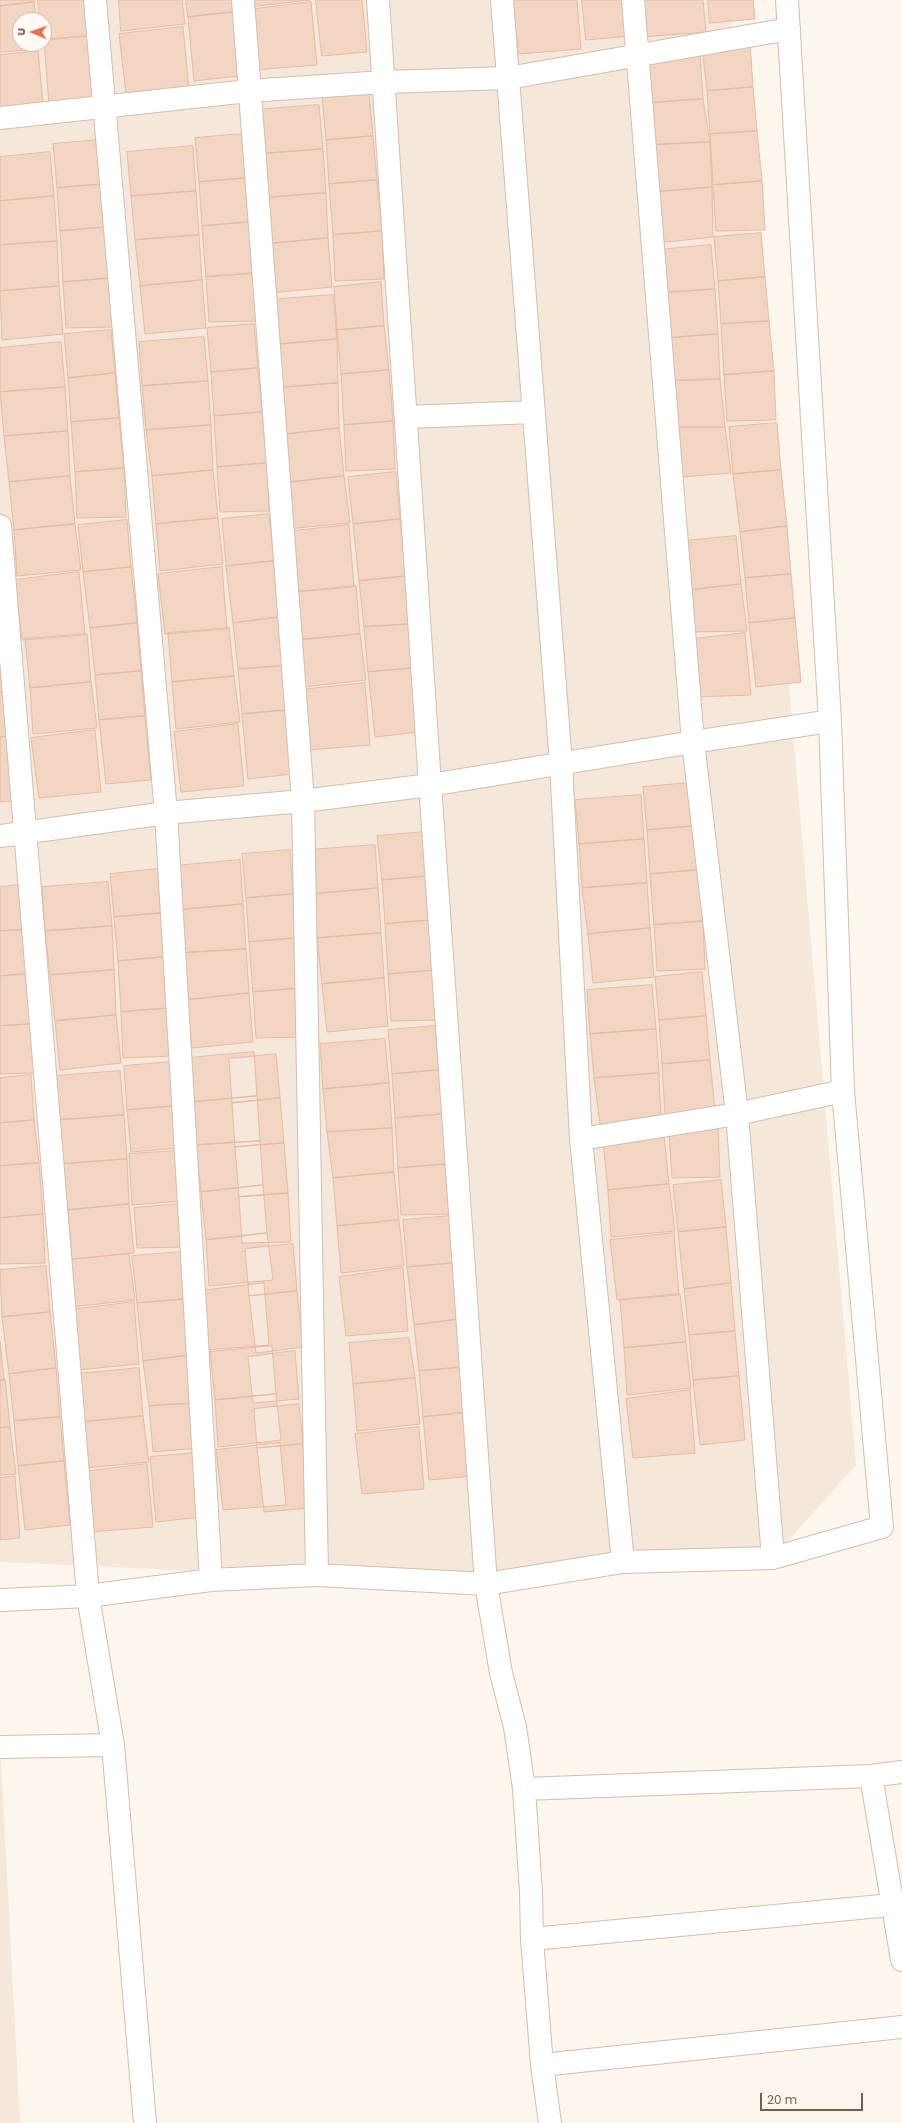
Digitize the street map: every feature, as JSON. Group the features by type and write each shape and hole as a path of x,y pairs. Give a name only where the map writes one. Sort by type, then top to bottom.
{"street":[{"path":"95,0 103,107 166,813 211,1580"},
{"path":"242,0 303,801 317,1575"},
{"path":"378,0 430,785 486,1584 501,1673 516,1727 524,1789 531,1892 532,1939 542,2065 550,2123"},
{"path":"502,0 561,764 581,1139 623,1562"},
{"path":"633,0 693,742 737,1114 773,1558"},
{"path":"0,1600 88,1596 211,1580 317,1575 486,1584 623,1562 773,1558 882,1527 843,1091 830,721 787,0"},
{"path":"0,118 248,91 384,82 508,78 637,54 789,29"},
{"path":"406,417 534,412"},
{"path":"0,526 88,1596 113,1745 145,2123"},
{"path":"0,836 166,813 303,801 430,785 830,721"},
{"path":"581,1139 737,1114 843,1091"},
{"path":"0,1747 113,1745"},
{"path":"524,1789 871,1776 902,1772"},
{"path":"871,1776 897,1904 902,1960"},
{"path":"532,1939 897,1904"},
{"path":"542,2065 902,2027"}],"shaded area":[{"path":"0,0 730,0 856,1465 773,1558 486,1584 0,1562"},
{"path":"0,1740 20,2123 0,2123"}],"building":[{"path":"0,0 34,0 34,2 0,6"},
{"path":"38,0 85,0 88,36 52,39 52,12 39,12"},
{"path":"119,0 182,0 185,24 121,31"},
{"path":"186,0 232,0 233,12 188,17"},
{"path":"248,0 310,0 249,7"},
{"path":"316,0 362,0 367,52 322,56"},
{"path":"513,0 577,0 581,49 519,54"},
{"path":"582,0 628,0 631,36 586,40"},
{"path":"638,0 703,0 706,32 643,37"},
{"path":"708,0 753,0 755,19 710,23"},
{"path":"34,2 35,12 12,12 12,51 0,52 0,6"},
{"path":"311,2 317,65 254,70 247,10"},
{"path":"233,12 239,76 194,81 188,17"},
{"path":"183,27 189,89 126,94 119,34"},
{"path":"88,36 94,100 49,105 45,52 52,52 52,39"},
{"path":"750,42 753,87 707,91 702,47"},
{"path":"38,52 44,113 0,116 0,55"},
{"path":"700,55 703,99 646,103 644,60"},
{"path":"753,87 757,131 710,134 707,91"},
{"path":"369,93 373,136 326,140 322,97"},
{"path":"703,99 710,142 649,145 646,103"},
{"path":"319,105 323,149 257,154 254,110"},
{"path":"757,131 762,181 713,185 710,134"},
{"path":"242,134 247,178 199,182 195,138"},
{"path":"373,136 377,180 329,184 326,140"},
{"path":"100,140 104,184 57,188 53,144"},
{"path":"710,142 712,187 654,192 649,145"},
{"path":"193,146 196,191 131,196 127,152"},
{"path":"323,149 326,193 261,198 257,154"},
{"path":"50,152 54,196 0,201 0,157"},
{"path":"247,178 250,222 202,226 199,182"},
{"path":"377,180 382,231 333,235 329,184"},
{"path":"762,181 765,230 716,231 713,185"},
{"path":"104,184 108,227 60,231 57,188"},
{"path":"712,187 713,237 657,243 654,192"},
{"path":"196,191 199,235 135,240 131,196"},
{"path":"326,193 328,238 266,244 261,198"},
{"path":"54,196 57,241 0,245 0,201"},
{"path":"250,222 255,273 206,277 202,226"},
{"path":"108,227 113,278 63,282 60,231"},
{"path":"382,231 384,279 335,281 333,235"},
{"path":"761,233 765,277 718,281 714,237"},
{"path":"199,235 202,280 140,286 135,240"},
{"path":"328,238 332,287 271,293 266,244"},
{"path":"57,241 59,286 0,291 0,245"},
{"path":"711,245 715,289 660,293 659,250"},
{"path":"255,273 257,321 209,322 206,277"},
{"path":"765,277 769,321 721,324 718,281"},
{"path":"113,278 115,327 66,328 63,282"},
{"path":"202,280 206,328 145,334 140,286"},
{"path":"381,282 384,326 337,330 334,287"},
{"path":"59,286 63,334 2,340 0,291"},
{"path":"715,289 718,334 667,338 660,293"},
{"path":"333,295 337,339 271,345 267,300"},
{"path":"769,321 774,371 724,375 721,324"},
{"path":"254,324 258,368 211,372 207,328"},
{"path":"384,326 389,370 341,374 337,330"},
{"path":"111,330 115,373 68,378 64,334"},
{"path":"718,334 720,379 671,381 667,338"},
{"path":"204,337 208,381 142,386 139,342"},
{"path":"337,339 338,383 273,388 271,345"},
{"path":"61,342 65,387 0,392 0,348"},
{"path":"258,368 262,412 214,416 211,372"},
{"path":"389,370 393,421 344,425 341,374"},
{"path":"774,371 776,420 727,421 724,375"},
{"path":"115,373 119,418 71,422 68,378"},
{"path":"720,379 725,427 674,427 671,381"},
{"path":"208,381 211,425 146,430 142,386"},
{"path":"338,383 339,428 278,435 273,388"},
{"path":"65,387 68,431 4,436 0,392"},
{"path":"262,412 267,463 217,467 214,416"},
{"path":"119,418 124,468 75,472 71,422"},
{"path":"393,421 395,469 346,471 344,425"},
{"path":"777,423 781,470 733,474 729,427"},
{"path":"211,425 213,470 152,476 146,430"},
{"path":"674,427 725,427 731,473 683,477"},
{"path":"339,428 344,476 283,483 278,435"},
{"path":"68,431 70,476 9,482 4,436"},
{"path":"267,463 269,511 220,512 217,467"},
{"path":"124,468 126,517 77,518 75,472"},
{"path":"213,470 218,518 156,524 152,476"},
{"path":"781,470 787,526 740,532 733,474"},
{"path":"396,472 400,519 353,524 348,477"},
{"path":"70,476 75,524 14,530 9,482"},
{"path":"344,476 350,523 286,529 283,483"},
{"path":"269,514 274,561 226,566 222,519"},
{"path":"218,518 223,564 160,571 156,524"},
{"path":"400,519 406,576 359,581 353,524"},
{"path":"127,520 131,567 83,572 78,525"},
{"path":"75,524 81,570 17,576 14,530"},
{"path":"349,525 354,587 292,592 284,532"},
{"path":"787,526 791,574 745,578 740,532"},
{"path":"736,536 741,584 690,590 684,541"},
{"path":"274,561 280,617 233,623 226,566"},
{"path":"131,567 137,623 90,628 83,572"},
{"path":"222,567 227,629 165,634 158,574"},
{"path":"79,572 85,635 22,640 15,580"},
{"path":"791,574 795,618 749,623 745,578"},
{"path":"406,576 410,624 364,627 359,581"},
{"path":"741,584 747,631 692,632 690,590"},
{"path":"356,586 360,634 299,640 294,592"},
{"path":"280,617 284,666 238,669 233,623"},
{"path":"795,618 801,682 756,687 749,623"},
{"path":"137,623 141,671 95,675 90,628"},
{"path":"410,624 414,668 368,672 364,627"},
{"path":"229,628 234,676 172,682 168,633"},
{"path":"745,633 751,695 696,697 694,639"},
{"path":"87,634 91,682 30,688 25,639"},
{"path":"360,634 366,680 302,687 299,640"},
{"path":"0,645 4,692 0,692"},
{"path":"284,666 288,710 242,714 238,669"},
{"path":"414,668 420,732 375,737 368,672"},
{"path":"141,671 145,716 99,720 95,675"},
{"path":"234,676 240,722 176,729 172,682"},
{"path":"91,682 97,728 33,734 30,688"},
{"path":"365,683 370,745 308,750 301,690"},
{"path":"0,692 4,692 8,736 0,737"},
{"path":"288,710 293,774 248,779 242,714"},
{"path":"145,716 151,780 106,784 99,720"},
{"path":"238,724 244,786 181,792 174,732"},
{"path":"95,730 101,792 39,798 31,738"},
{"path":"8,736 14,801 0,802 0,737"},
{"path":"690,783 694,826 647,830 643,787"},
{"path":"641,795 644,839 579,844 575,800"},
{"path":"694,826 698,870 650,874 647,830"},
{"path":"425,832 428,876 382,880 377,836"},
{"path":"644,839 647,883 582,888 579,844"},
{"path":"375,845 378,888 313,894 309,850"},
{"path":"290,850 293,894 246,898 242,854"},
{"path":"240,860 243,904 178,910 174,866"},
{"path":"158,869 161,913 114,917 110,874"},
{"path":"698,870 703,921 654,925 650,874"},
{"path":"428,876 432,920 385,924 382,880"},
{"path":"108,882 112,926 45,931 42,887"},
{"path":"647,883 650,928 588,934 582,888"},
{"path":"19,885 23,930 0,931 0,887"},
{"path":"378,888 381,933 317,938 313,894"},
{"path":"293,894 297,938 249,942 246,898"},
{"path":"243,904 246,949 181,953 178,910"},
{"path":"161,913 165,957 118,961 114,917"},
{"path":"432,920 437,970 388,974 385,924"},
{"path":"703,921 705,969 657,971 654,925"},
{"path":"112,926 114,970 50,975 45,931"},
{"path":"650,928 654,977 593,983 588,934"},
{"path":"23,930 27,974 0,976 0,931"},
{"path":"381,933 384,978 322,984 317,938"},
{"path":"297,938 302,988 253,992 249,942"},
{"path":"246,949 249,993 187,1000 181,953"},
{"path":"165,957 170,1008 121,1012 118,961"},
{"path":"114,970 116,1015 55,1021 50,975"},
{"path":"437,970 440,1020 391,1021 388,974"},
{"path":"702,972 706,1016 659,1020 655,977"},
{"path":"27,974 31,1024 0,1026 0,976"},
{"path":"384,978 388,1026 327,1032 322,984"},
{"path":"652,985 656,1029 590,1034 587,990"},
{"path":"302,988 305,1037 256,1038 253,992"},
{"path":"249,993 253,1042 192,1048 187,1000"},
{"path":"170,1008 172,1056 123,1058 121,1012"},
{"path":"116,1015 121,1063 60,1070 55,1021"},
{"path":"706,1016 710,1060 662,1064 659,1020"},
{"path":"31,1024 34,1073 0,1074 0,1026"},
{"path":"435,1026 439,1070 392,1074 388,1030"},
{"path":"656,1029 659,1073 594,1078 590,1034"},
{"path":"385,1039 389,1083 323,1089 320,1044"},
{"path":"254,1052 257,1096 192,1102 188,1058"},
{"path":"276,1054 280,1098 232,1103 229,1059"},
{"path":"710,1060 715,1111 665,1115 662,1064"},
{"path":"171,1062 174,1106 127,1110 124,1066"},
{"path":"439,1070 443,1114 395,1118 392,1074"},
{"path":"120,1071 124,1115 58,1120 55,1076"},
{"path":"659,1073 661,1118 600,1124 594,1078"},
{"path":"31,1075 34,1120 0,1123 0,1078"},
{"path":"389,1083 392,1128 327,1132 323,1089"},
{"path":"257,1096 260,1141 196,1145 192,1102"},
{"path":"280,1098 284,1143 235,1147 232,1103"},
{"path":"174,1106 179,1148 131,1152 127,1110"},
{"path":"443,1114 448,1164 398,1168 395,1118"},
{"path":"124,1115 127,1159 62,1164 58,1120"},
{"path":"34,1120 39,1163 0,1166 0,1123"},
{"path":"392,1128 394,1172 333,1178 327,1132"},
{"path":"718,1129 720,1177 672,1178 669,1133"},
{"path":"664,1136 669,1184 608,1190 603,1142"},
{"path":"260,1141 263,1185 201,1192 196,1145"},
{"path":"284,1143 288,1193 239,1197 235,1147"},
{"path":"177,1151 182,1201 132,1205 129,1154"},
{"path":"127,1159 129,1204 68,1210 62,1164"},
{"path":"39,1163 43,1214 0,1218 0,1166"},
{"path":"448,1164 450,1214 401,1215 398,1168"},
{"path":"394,1172 399,1220 337,1226 333,1178"},
{"path":"721,1180 726,1227 678,1232 673,1185"},
{"path":"669,1184 675,1231 611,1237 608,1190"},
{"path":"263,1185 267,1233 206,1240 201,1192"},
{"path":"288,1193 291,1242 242,1243 239,1197"},
{"path":"129,1204 134,1253 72,1259 68,1210"},
{"path":"182,1204 186,1247 137,1248 134,1208"},
{"path":"43,1214 45,1263 0,1264 0,1218"},
{"path":"450,1216 455,1263 407,1267 403,1220"},
{"path":"399,1220 404,1266 341,1273 337,1226"},
{"path":"726,1227 731,1283 684,1289 678,1232"},
{"path":"267,1233 273,1280 209,1286 206,1240"},
{"path":"674,1233 679,1295 617,1300 610,1240"},
{"path":"293,1244 297,1291 249,1296 245,1249"},
{"path":"181,1252 185,1299 137,1303 132,1256"},
{"path":"129,1254 135,1300 71,1307 67,1260"},
{"path":"455,1263 460,1319 414,1325 407,1267"},
{"path":"46,1266 50,1312 2,1317 0,1270"},
{"path":"403,1268 408,1331 346,1336 339,1277"},
{"path":"264,1283 269,1345 207,1350 200,1291"},
{"path":"731,1283 735,1331 689,1335 684,1289"},
{"path":"297,1291 303,1347 256,1353 249,1296"},
{"path":"680,1294 686,1342 624,1348 620,1300"},
{"path":"185,1299 191,1355 143,1361 137,1303"},
{"path":"134,1302 139,1364 77,1370 70,1310"},
{"path":"50,1312 56,1368 9,1374 2,1317"},
{"path":"460,1319 465,1367 419,1371 414,1325"},
{"path":"735,1331 739,1376 693,1380 689,1335"},
{"path":"409,1338 415,1378 353,1384 349,1343"},
{"path":"0,1341 4,1380 0,1381"},
{"path":"686,1342 691,1388 627,1395 624,1348"},
{"path":"272,1346 276,1394 215,1400 210,1352"},
{"path":"295,1351 299,1399 253,1403 248,1357"},
{"path":"191,1355 195,1403 149,1406 143,1361"},
{"path":"465,1367 469,1412 423,1417 419,1371"},
{"path":"56,1368 60,1417 14,1421 9,1374"},
{"path":"139,1368 143,1416 82,1422 77,1374"},
{"path":"739,1376 745,1440 700,1445 693,1380"},
{"path":"415,1378 420,1424 357,1431 353,1384"},
{"path":"5,1379 10,1427 0,1428 0,1380"},
{"path":"690,1390 695,1453 633,1458 626,1399"},
{"path":"276,1394 281,1440 218,1447 215,1400"},
{"path":"195,1403 198,1448 153,1452 149,1406"},
{"path":"299,1404 303,1444 257,1448 254,1409"},
{"path":"469,1412 474,1476 429,1480 423,1417"},
{"path":"143,1416 149,1462 85,1468 82,1422"},
{"path":"60,1417 64,1461 18,1466 14,1421"},
{"path":"10,1427 16,1474 0,1475 0,1428"},
{"path":"419,1427 424,1489 362,1494 355,1434"},
{"path":"280,1443 286,1505 223,1510 216,1450"},
{"path":"303,1444 309,1508 264,1512 257,1448"},
{"path":"195,1453 201,1517 156,1522 150,1457"},
{"path":"64,1461 70,1525 25,1530 18,1466"},
{"path":"147,1464 153,1527 90,1532 83,1472"},
{"path":"15,1476 20,1538 0,1540 0,1478"}]}
